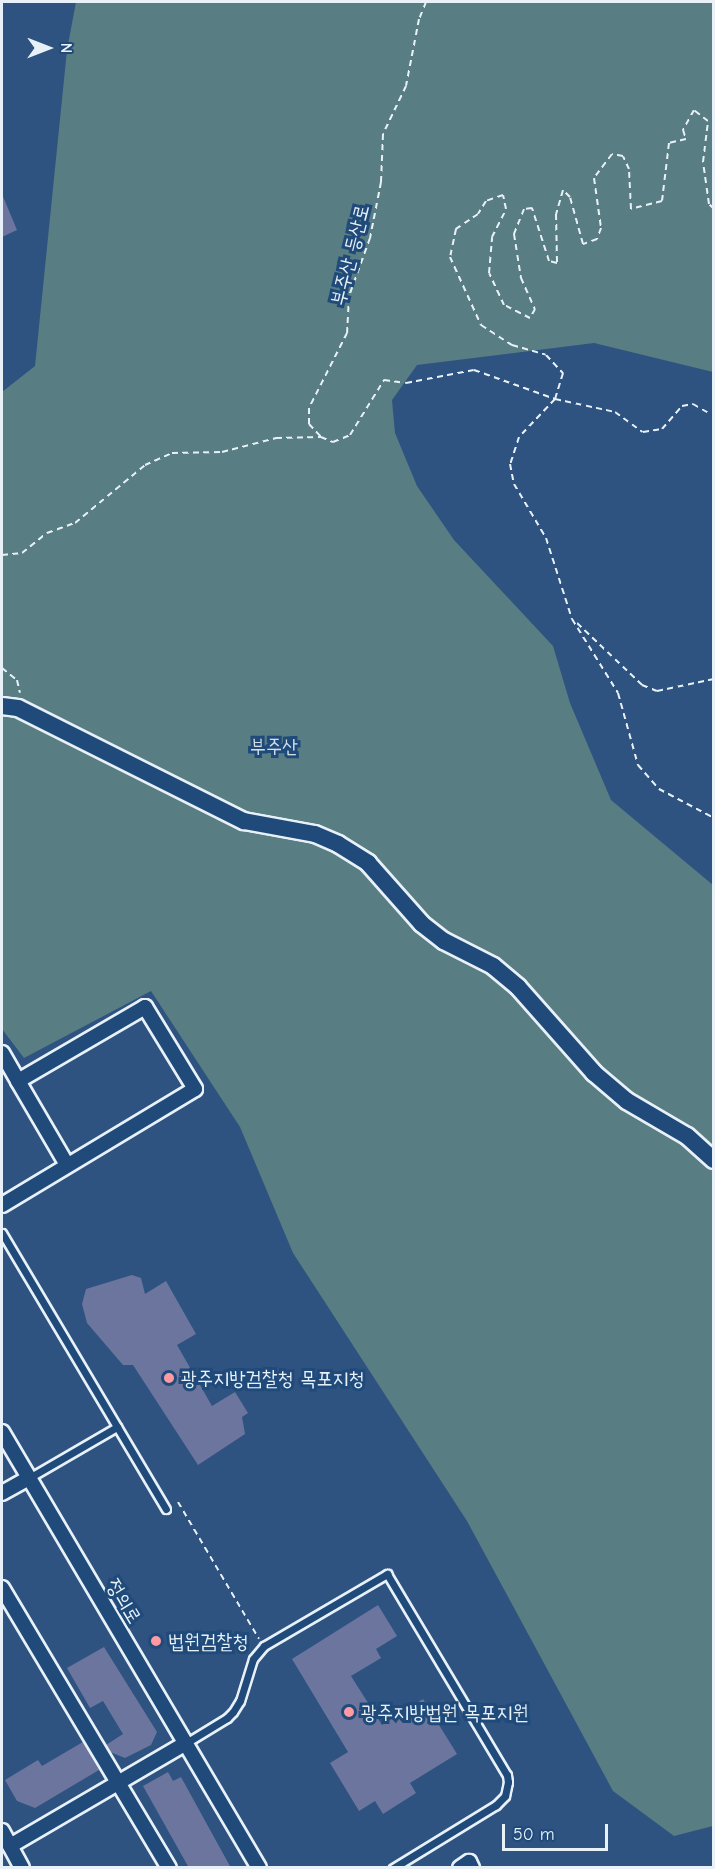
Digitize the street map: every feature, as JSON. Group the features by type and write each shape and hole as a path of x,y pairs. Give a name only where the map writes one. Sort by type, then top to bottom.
{"street":[{"path":"10,707 244,821 315,834 339,844 368,863 422,924 444,941 493,966 518,987 594,1073 627,1101 687,1136 714,1160"},
{"path":"2,1205 195,1089 145,1007 18,1081"},
{"path":"2,1053 68,1166"},
{"name":"정의로","path":"2,1432 259,1868"},
{"path":"2,1493 29,1478"},
{"path":"2,1587 169,1868"},
{"path":"10,1846 186,1743"},
{"path":"2,1831 22,1868"},
{"path":"460,1868 469,1862 472,1868"}],"lane":[{"path":"2,1233 166,1509"},
{"path":"29,1478 117,1427"},
{"path":"186,1743 233,1712 240,1701 254,1659 264,1646 387,1574 507,1775 508,1788 496,1805 393,1868"}],"path":[{"name":"부주산 등산로","path":"321,437 309,424 309,408 347,333 349,296 370,238 381,182 383,134 406,86 419,20 426,2"},
{"path":"714,209 709,204 704,162 708,121 694,110 683,130 686,139 669,142 662,201 632,209 629,169 623,156 612,154 594,178 601,228 597,239 583,244 570,197 562,190 556,214 557,263 549,261 532,208 524,209 514,234 521,278 535,309 530,318 504,306 489,273 492,237 506,209 502,195 486,201 478,214 456,229 450,257 481,325 512,345 546,355 563,373 555,399 519,437 510,464 514,484 546,538 572,619 618,693 638,765 659,789 714,818"},
{"path":"2,555 22,553 47,532 75,523 145,465 172,453 222,452 276,438 321,437 333,442 350,435 384,380 405,383 474,370 555,399 615,412 643,432 662,429 682,406 693,404 710,414"},
{"path":"572,619 642,685 657,691 714,679"},
{"path":"2,668 17,680 20,690 10,707"},
{"path":"178,1502 264,1646"}],"green space":[{"name":"부주산","path":"76,2 713,2 713,372 594,343 417,365 392,400 395,433 417,486 454,540 553,646 570,703 611,800 713,885 713,1826 674,1836 613,1791 467,1521 293,1253 240,1127 151,991 24,1058 2,1029 2,392 35,366 67,50"}],"building":[{"path":"2,194 17,230 2,237"},
{"name":"광주지방검찰청 목포지청","path":"132,1275 141,1278 145,1294 166,1281 196,1334 177,1345 212,1406 235,1392 248,1413 242,1417 245,1434 198,1465 133,1365 123,1365 87,1323 82,1304 86,1289"},
{"name":"광주지방법원 목포지원","path":"378,1605 397,1636 376,1649 381,1658 351,1676 382,1725 423,1699 457,1754 410,1783 416,1793 383,1814 375,1801 359,1811 330,1763 348,1752 292,1659"},
{"path":"104,1647 157,1732 151,1745 125,1758 110,1752 106,1745 123,1734 103,1701 90,1708 67,1668"},
{"path":"83,1742 99,1770 35,1808 17,1801 5,1780 38,1760 42,1766"},
{"path":"168,1772 173,1781 181,1777 231,1868 189,1868 143,1786"}],"place":[{"name":"광주지방검찰청 목포지청","path":"169,1378"},
{"name":"법원검찰청","path":"156,1641"},
{"name":"광주지방법원 목포지원","path":"349,1712"}]}
